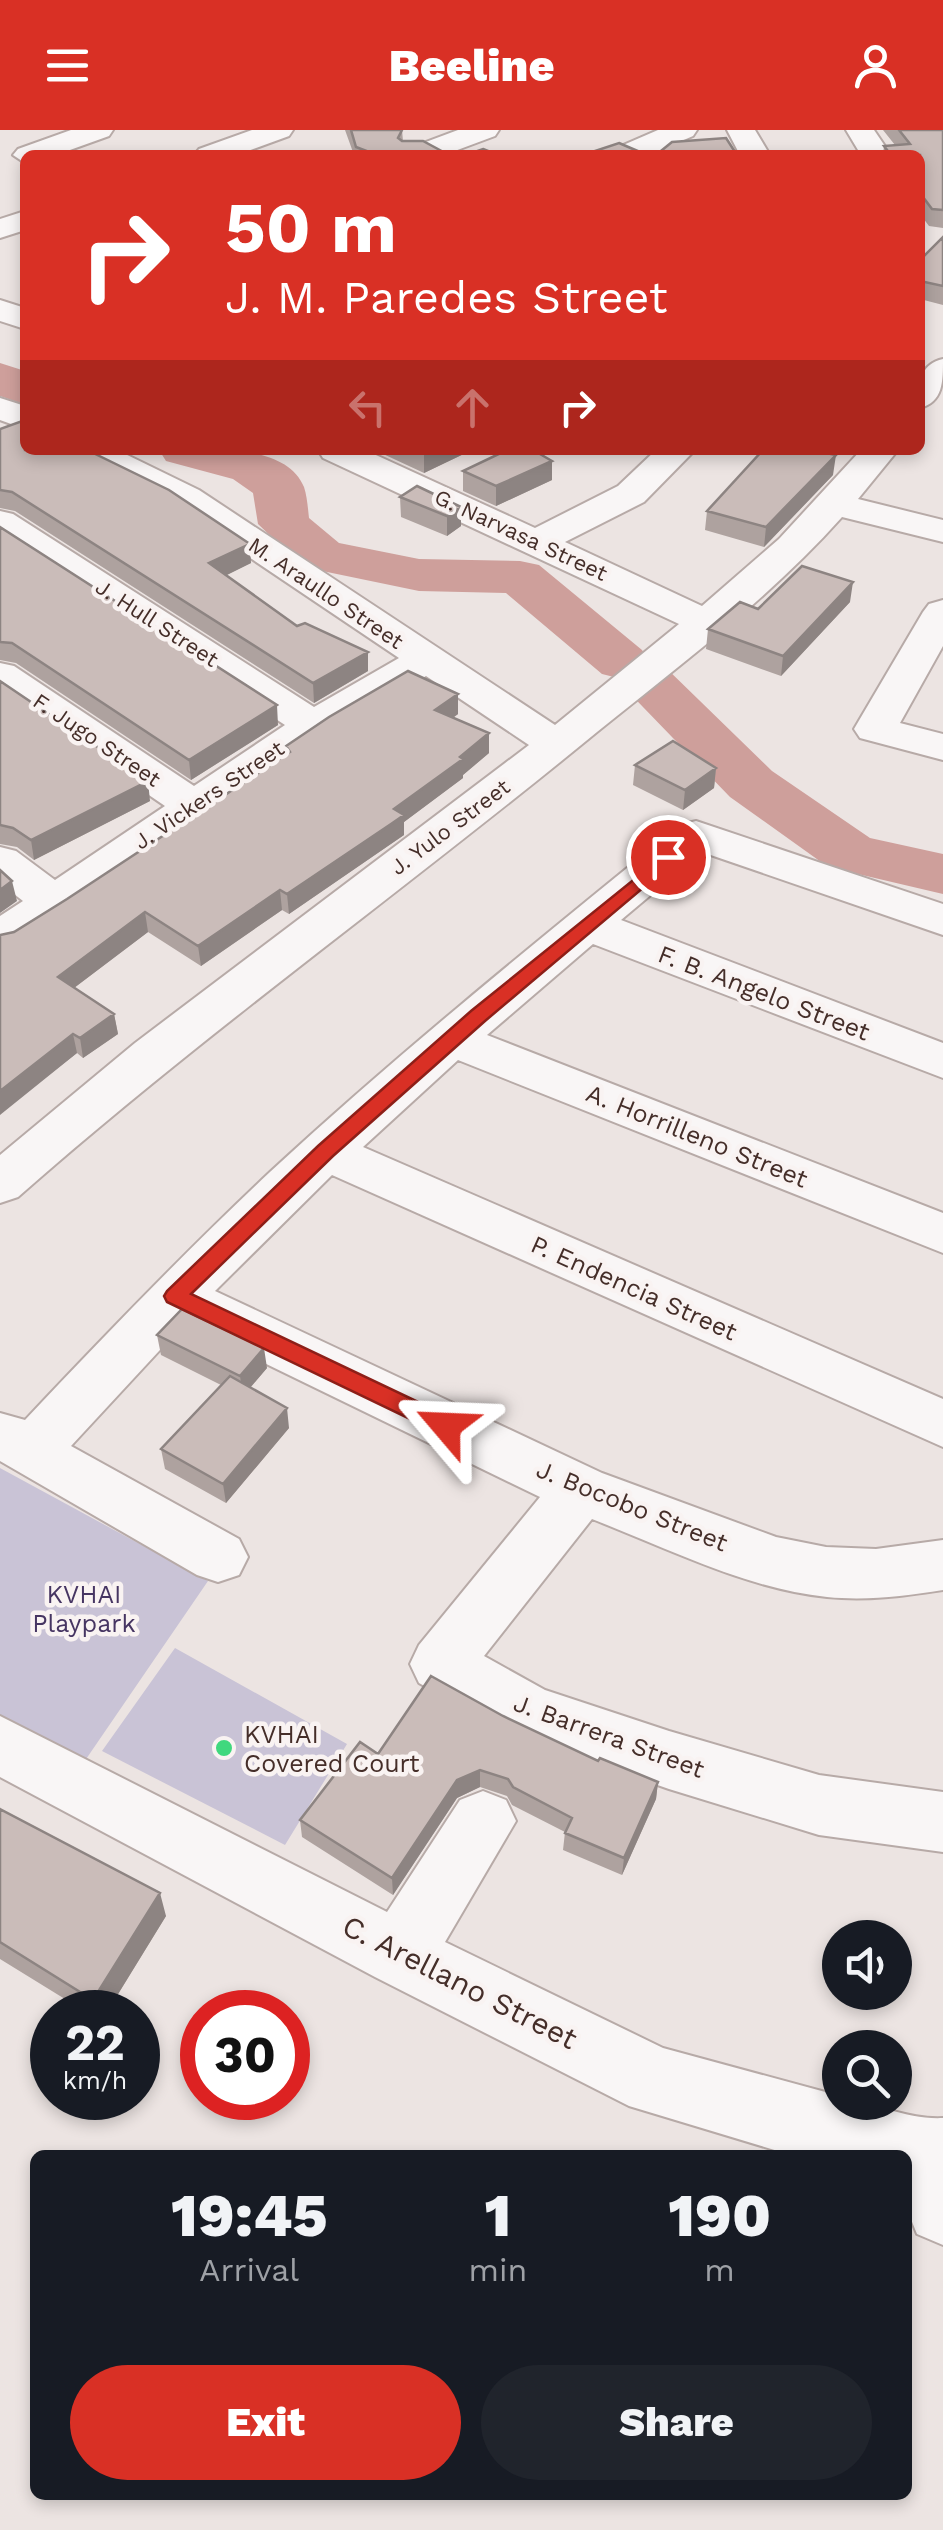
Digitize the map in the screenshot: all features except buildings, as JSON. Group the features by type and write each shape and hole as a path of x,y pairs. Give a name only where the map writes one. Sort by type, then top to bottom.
{"street":[{"path":"41,150 99,130"},
{"path":"223,150 279,130"},
{"path":"431,150 485,130"},
{"path":"636,150 683,130"},
{"path":"925,392 943,369"},
{"name":"M. Araullo Street","path":"100,455 186,498 557,746"},
{"name":"G. Narvasa Street","path":"353,455 444,482 535,543 706,622"},
{"path":"535,543 631,494 672,455"},
{"name":"J. Yulo Street","path":"0,1184 93,1100 557,746 706,622 837,505 876,455"},
{"path":"837,505 943,531"},
{"name":"J. Hull Street","path":"0,522 314,725"},
{"path":"943,612 932,649 875,729 943,746"},
{"name":"J. Vickers Street","path":"0,938 314,725 424,660"},
{"name":"F. Jugo Street","path":"0,675 195,806"},
{"path":"218,1557 15,1442 175,1296 325,1151 452,1039 696,835 943,920"},
{"path":"0,861 52,900"},
{"name":"F. B. Angelo Street","path":"586,924 943,1061"},
{"name":"A. Horrilleno Street","path":"452,1039 943,1234"},
{"name":"P. Endencia Street","path":"325,1151 943,1424"},
{"name":"J. Bocobo Street","path":"175,1296 581,1490 774,1562 826,1572 876,1574 943,1566"},
{"name":"J. Barrera Street","path":"581,1490 441,1664 526,1710 668,1760 818,1805 943,1822"},
{"name":"C. Arellano Street","path":"0,1745 399,1954 654,2081 866,2150"},
{"path":"399,1954 483,1821"},
{"name":"C. Arellano Street","path":"912,2165 937,2173"}],"green space":[{"name":"KVHAI Playpark","path":"0,1468 208,1581 82,1765 0,1721"},
{"name":"KVHAI Covered Court","path":"175,1648 347,1744 285,1845 102,1751"}],"waterway":[{"path":"0,377 20,387"},
{"path":"203,455 251,468 278,487 284,524 322,556 419,575 520,577 622,662"},
{"path":"643,677 751,784 850,853 943,874"}],"place":[{"name":"KVHAI Covered Court","path":"224,1748"}],"route":[{"path":"446,1426 175,1296 325,1151 668,857"}]}
